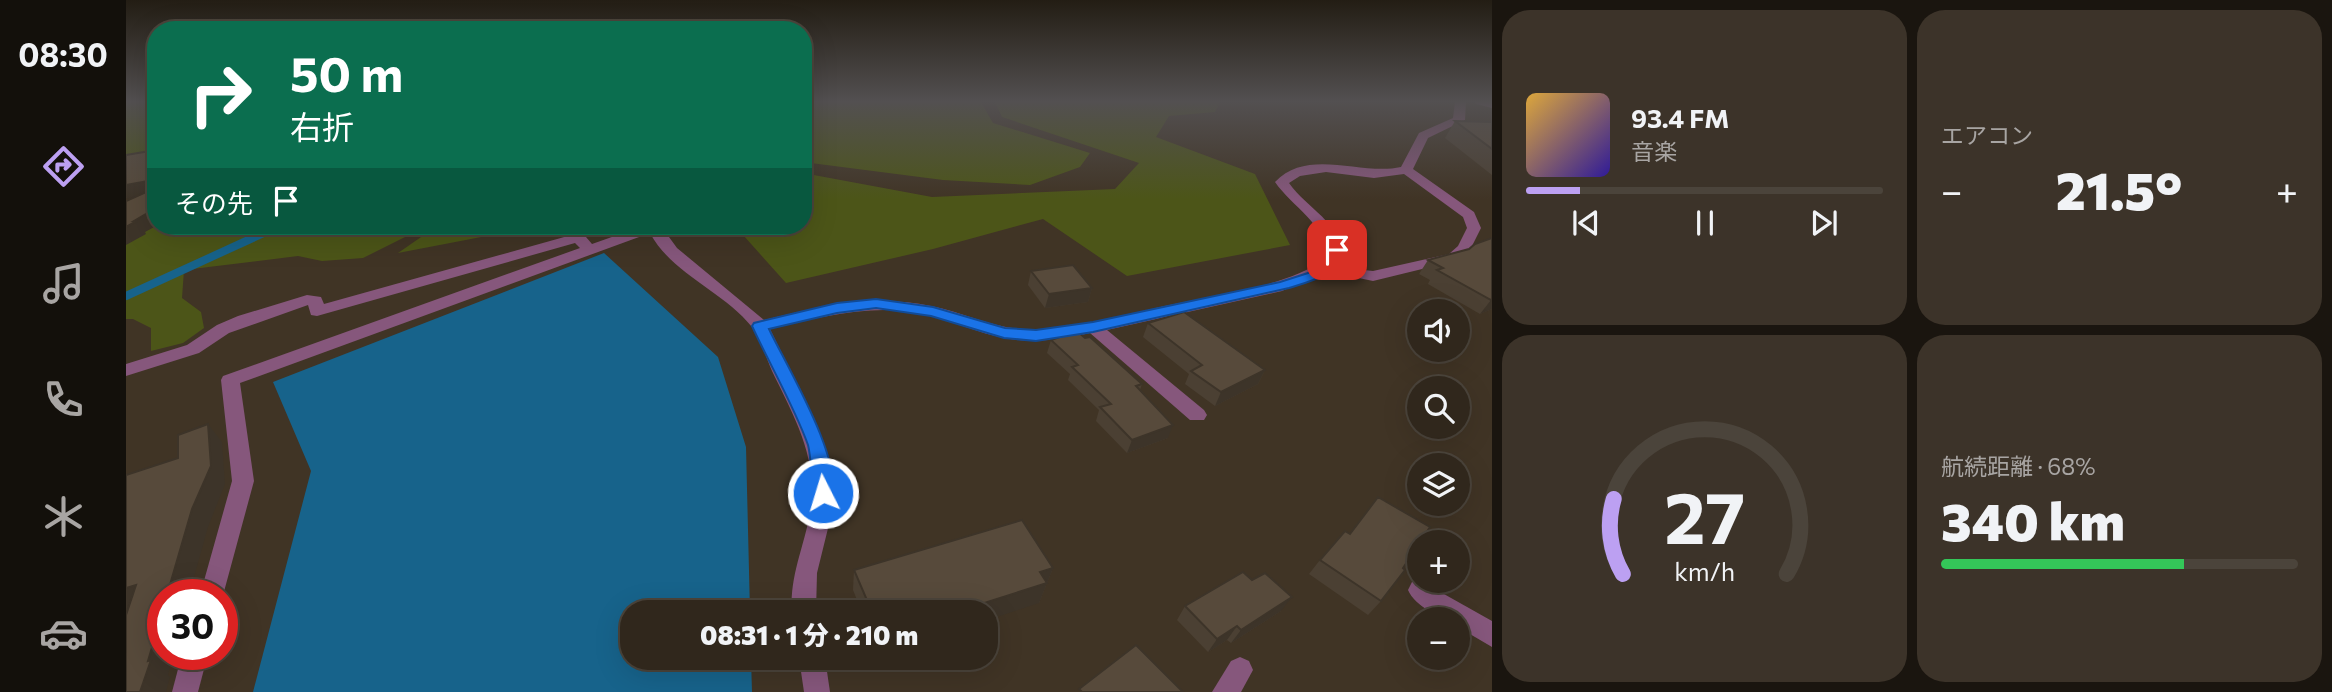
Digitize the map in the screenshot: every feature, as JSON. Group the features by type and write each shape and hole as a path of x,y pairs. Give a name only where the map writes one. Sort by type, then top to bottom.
{"street":[{"path":"760,326 837,308 876,303 933,311 1004,333 1036,335 1093,327 1284,285 1316,275 1335,261 1337,250 1332,235 1285,188 1282,181 1292,173 1319,167 1396,174 1406,170 1423,136 1427,134"},
{"path":"1335,261 1360,274 1373,276 1454,257 1464,248 1474,228 1469,215 1406,170"},
{"path":"216,579 243,481 230,380 631,235"},
{"path":"658,235 666,246 739,302 760,326 817,446 824,479 822,508 802,600"},
{"path":"126,370 193,349 223,329 307,300 315,301 317,312 575,238 581,240 590,250"},
{"path":"1093,327 1197,415"},
{"path":"1425,593 1492,635"},
{"path":"185,692 191,670"},
{"path":"814,670 817,692"},
{"path":"1225,692 1240,670"}],"green space":[{"path":"126,134 147,134 147,162 126,166"},
{"path":"812,134 1030,134 1090,153 1080,167 1030,185 943,180 812,163"},
{"path":"1054,134 1158,134 1156,137 1255,174 1290,245 1127,276 1043,219 933,249 786,283 743,235 812,235 812,175 932,197 1115,189 1139,163"},
{"path":"147,230 147,235 409,235 363,258 322,261 298,256 184,270 182,298 201,312 204,328 183,343 151,351 151,328 133,319 126,319 126,243"},
{"path":"424,235 491,235 398,253"}],"water":[{"path":"604,253 718,357 746,447 750,600 620,600 620,670 751,670 752,692 253,692 311,471 273,382"}],"building":[{"path":"1473,134 1492,134 1492,149"},
{"path":"147,152 147,181 126,185 126,155"},
{"path":"147,192 147,213 126,227 126,201"},
{"path":"1492,238 1491,300 1437,270 1443,268 1428,260 1469,249"},
{"path":"1073,265 1092,288 1049,294 1031,271"},
{"path":"1184,312 1265,370 1221,392 1191,371 1202,365 1148,323"},
{"path":"1077,331 1085,338 1090,337 1142,384 1136,386 1173,425 1132,440 1100,407 1111,404 1072,367 1078,365 1051,340"},
{"path":"208,424 211,466 192,509 172,579 147,579 148,670 140,692 126,692 126,615 136,585 126,588 126,475 178,458 178,435"},
{"path":"1378,497 1430,527 1428,530 1407,530 1405,570 1381,601 1320,560 1345,531 1350,534"},
{"path":"1022,520 1053,568 1040,572 1047,583 994,600 867,600 854,570"},
{"path":"1243,572 1252,580 1265,573 1292,597 1241,630 1237,626 1217,639 1185,606"},
{"path":"1136,645 1183,692 1082,692 1079,689"}],"waterway":[{"path":"126,296 259,235"}],"route":[{"path":"823,493 824,479 817,446 760,326 837,308 876,303 933,311 1004,333 1036,335 1093,327 1284,285 1316,275 1335,261 1337,250"}]}
